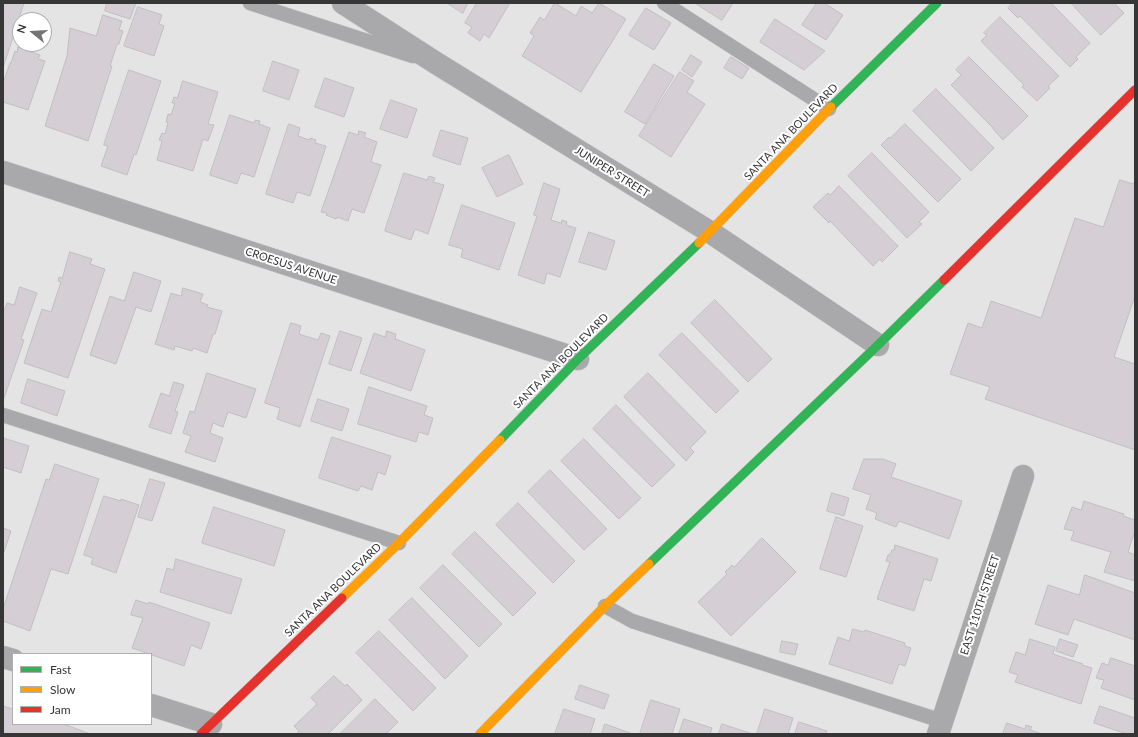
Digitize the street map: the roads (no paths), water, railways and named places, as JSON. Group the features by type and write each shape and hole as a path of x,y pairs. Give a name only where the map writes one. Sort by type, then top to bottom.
{"street":[{"name":"JUNIPER STREET","path":"343,3 436,63 710,232 878,345"},
{"name":"SANTA ANA BOULEVARD","path":"206,729 398,543 578,359 710,232 829,109 937,3"},
{"path":"480,734 605,606 878,345 1135,90"},
{"name":"CROESUS AVENUE","path":"3,172 578,359"},
{"name":"EAST 110TH STREET","path":"940,728 1023,476"},
{"path":"152,705 206,729"}],"lane":[{"path":"250,3 436,63"},
{"path":"664,3 829,109"},
{"path":"3,415 398,543"},
{"path":"605,606 632,621 940,728"}]}
